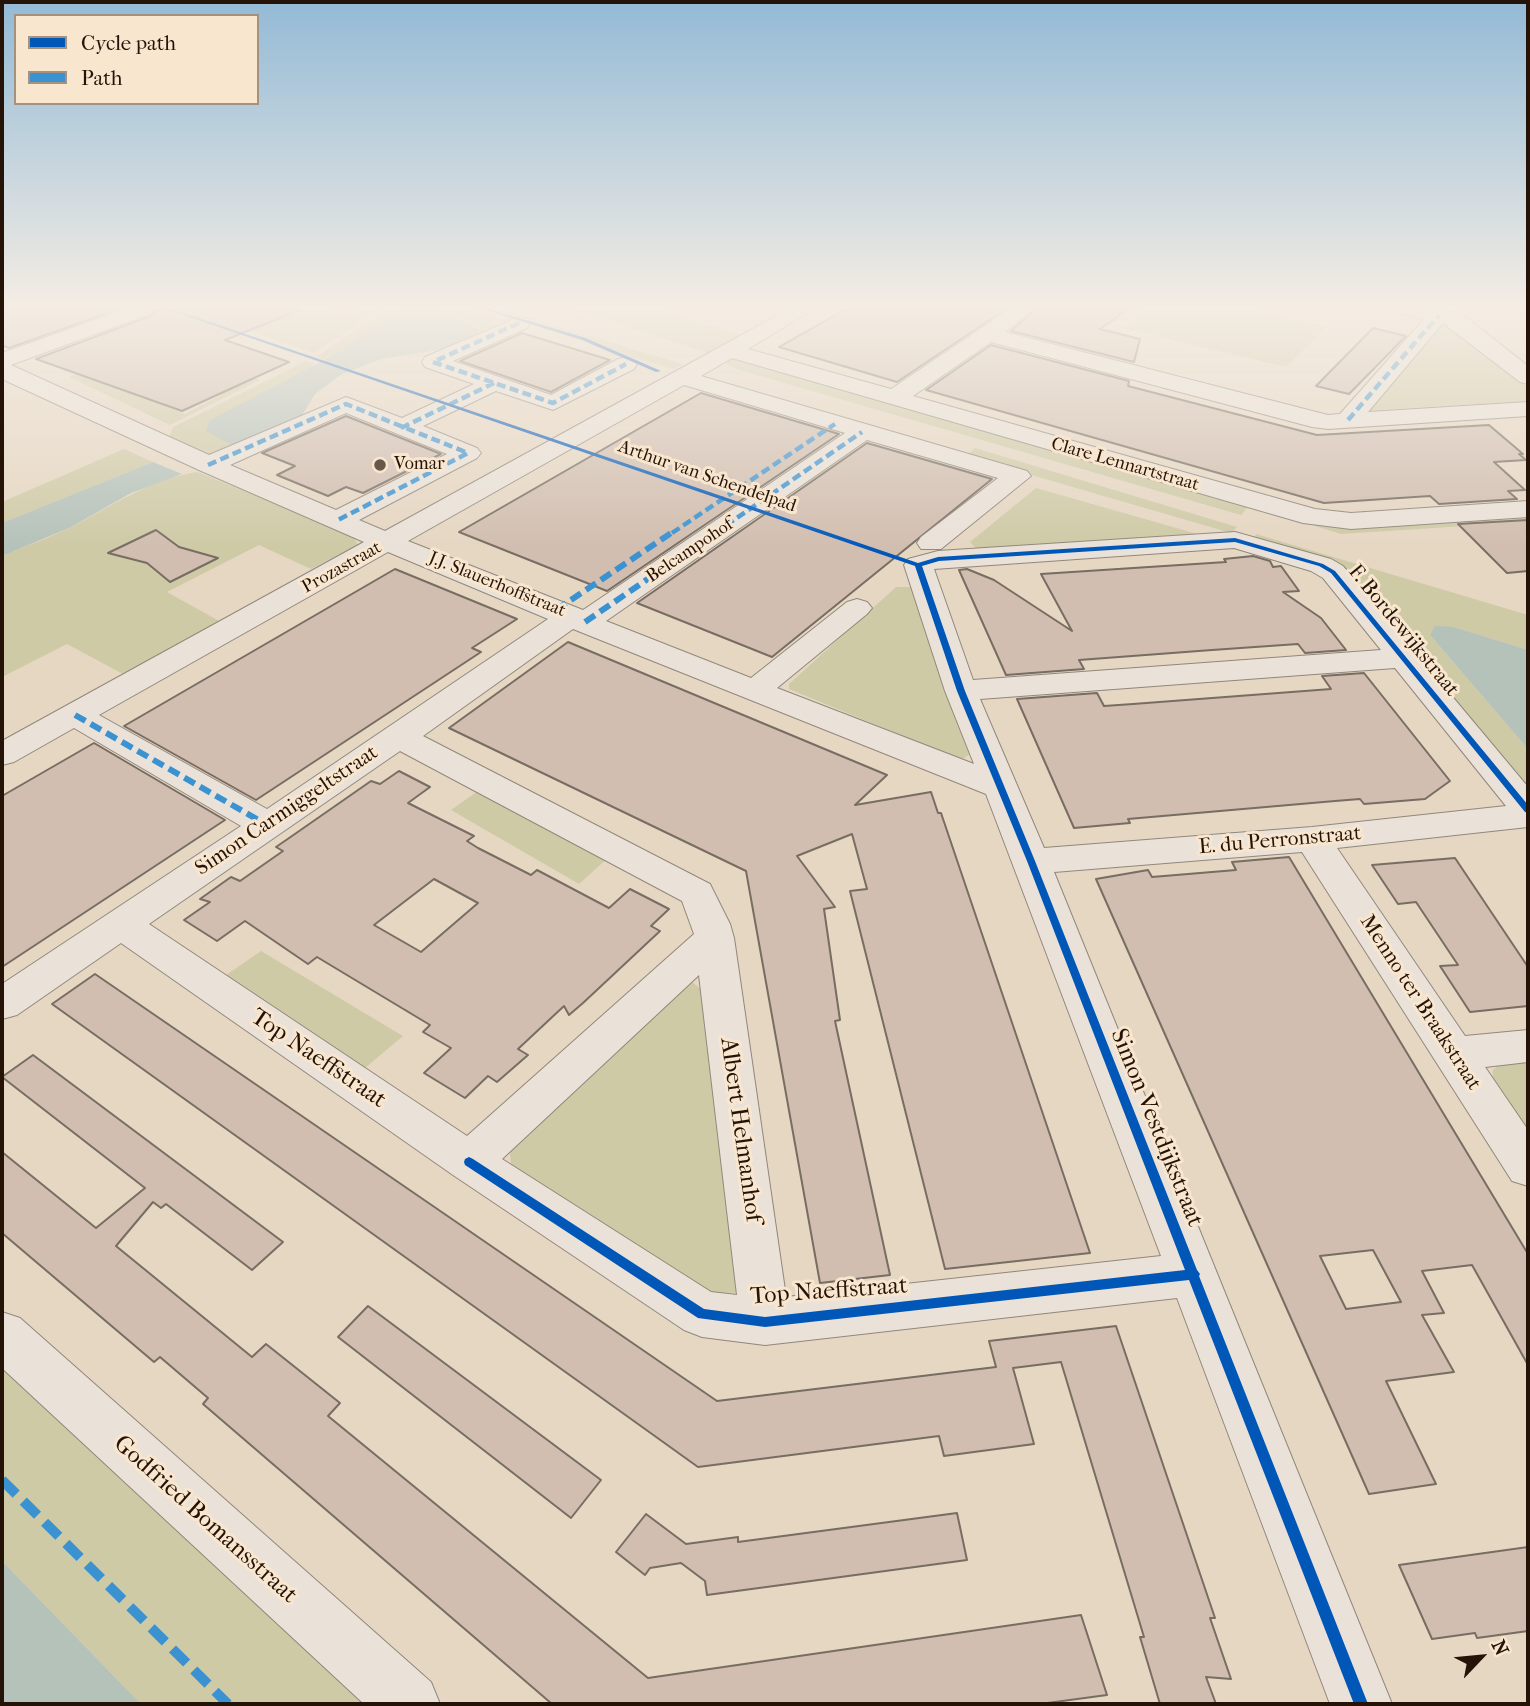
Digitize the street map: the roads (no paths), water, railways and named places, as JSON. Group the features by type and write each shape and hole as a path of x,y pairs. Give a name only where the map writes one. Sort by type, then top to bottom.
{"street":[{"name":"J.J. Slauerhoffstraat","path":"42,389 208,465 338,520 754,691 998,786"},
{"path":"401,428 482,389"},
{"path":"511,389 553,403 580,389"},
{"name":"Prozastraat","path":"2,755 660,389"},
{"path":"719,389 1018,477 925,554"},
{"name":"Clare Lennartstraat","path":"861,389 1313,517 1351,521 1528,509"},
{"path":"894,398 907,389"},
{"path":"1195,389 1312,419 1348,420 1528,409"},
{"path":"1348,420 1376,389"},
{"path":"208,465 346,404 468,453 338,520"},
{"name":"Belcampohof","path":"571,616 835,424"},
{"name":"Belcampohof","path":"571,616 862,432"},
{"name":"F. Bordewijkstraat","path":"925,554 938,559 1236,540 1333,572 1528,810"},
{"name":"Simon Vestdijkstraat","path":"925,554 961,691 1031,861 1361,1704"},
{"path":"754,691 858,608"},
{"name":"Simon Carmiggeltstraat","path":"2,1004 399,737 571,616"},
{"name":"F. Bordewijkstraat","path":"961,691 1401,658"},
{"path":"75,715 267,825"},
{"name":"Albert Helmanhof","path":"399,737 697,893 711,924 765,1322"},
{"name":"E. du Perronstraat","path":"1031,861 1312,839 1528,815"},
{"name":"Menno ter Braakstraat","path":"1312,839 1528,1167"},
{"name":"Top Naeffstraat","path":"119,923 469,1162 702,1314 765,1322 1194,1274"},
{"path":"469,1162 713,938"},
{"path":"1454,1054 1528,1045"},
{"name":"Godfried Bomansstraat","path":"2,1335 409,1704"}],"place":[{"name":"Vomar","path":"380,465"}]}
